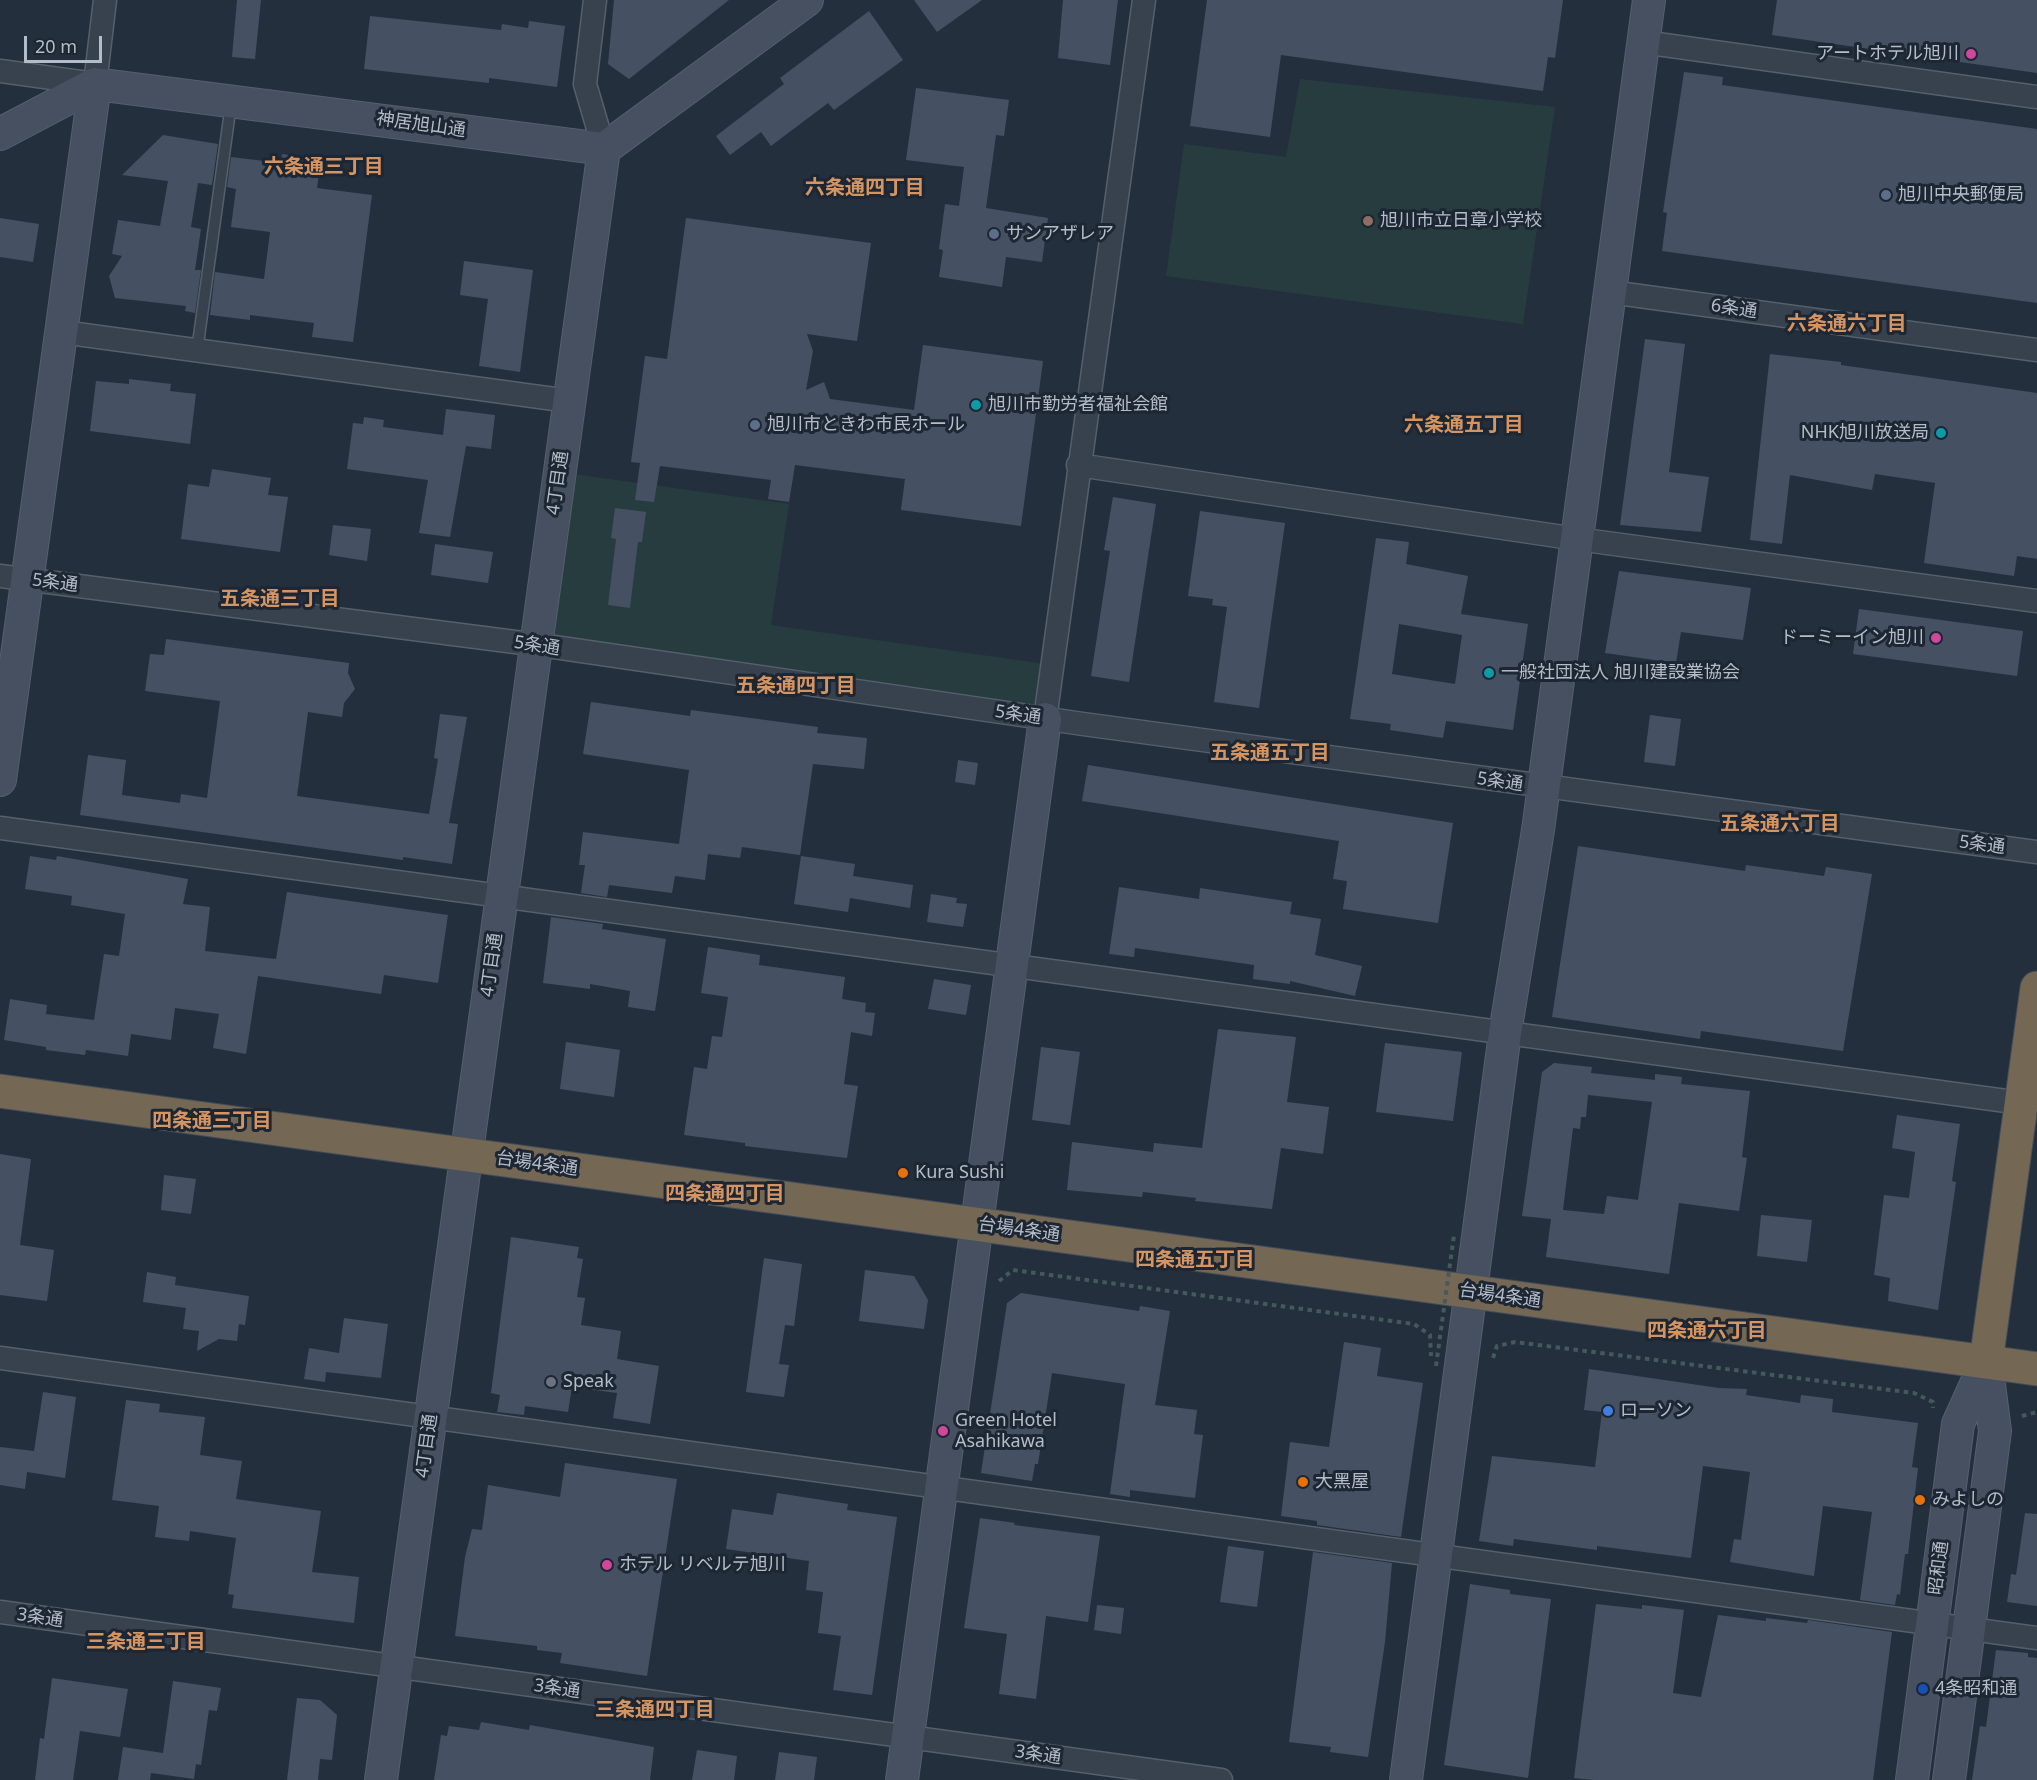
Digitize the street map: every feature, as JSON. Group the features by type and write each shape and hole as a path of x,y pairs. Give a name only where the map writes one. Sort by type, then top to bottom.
{"highway":[{"name":"昭和通","path":"1986,1362 2029,1104 2037,988"},
{"name":"台場4条通","path":"0,1091 2037,1369"}],"street":[{"path":"0,780 14,578 62,332 105,0"},
{"path":"595,0 585,84 604,149 807,0"},
{"path":"902,1780 1078,465 1144,0"},
{"path":"1406,1780 1505,1033 1543,788 1649,0"},
{"path":"1643,42 2037,97"},
{"path":"0,71 95,84"},
{"path":"0,134 95,84"},
{"name":"神居旭山通","path":"95,84 604,149"},
{"name":"4丁目通","path":"381,1780 604,149"},
{"name":"6条通","path":"1610,292 2037,350"},
{"path":"62,332 569,400"},
{"path":"1078,465 1577,539 2037,601"},
{"name":"5条通","path":"14,578 536,645 1543,788 2037,852"},
{"path":"0,828 2029,1104"},
{"path":"0,1358 2037,1638"},
{"name":"昭和通","path":"1912,1780 1958,1424 1986,1362"},
{"name":"昭和通","path":"1949,1780 1995,1431 1986,1362"},
{"name":"3条通","path":"0,1612 1221,1780"}],"lane":[{"path":"197,351 232,100"}],"path":[{"path":"995,1284 1013,1270 1414,1324 1430,1335 1433,1366 1454,1235"},
{"path":"1384,1321 1385,1310"},
{"path":"1491,1363 1497,1346 1515,1342 1914,1394 1933,1402 1934,1412"}],"green space":[{"path":"1300,79 1555,107 1523,324 1166,276 1184,144 1286,157"},
{"path":"573,474 789,504 771,625 1052,665 1045,719 554,647"}],"building":[{"path":"237,0 261,0 255,59 232,57"},
{"path":"614,0 729,0 629,79 608,64"},
{"path":"914,0 982,0 937,32"},
{"path":"1063,0 1118,0 1110,65 1058,58"},
{"path":"1207,0 1563,0 1555,58 1548,57 1543,91 1281,55 1270,137 1190,126"},
{"name":"アートホテル旭川","path":"1777,0 2037,0 2037,73 1772,35"},
{"path":"869,11 903,60 834,110 828,103 771,146 761,132 730,155 716,136 784,84 780,78"},
{"path":"370,16 501,30 502,24 528,28 529,21 565,26 557,87 489,78 489,83 364,69"},
{"name":"旭川中央郵便局","path":"1684,72 1723,77 1722,85 2037,129 2037,303 1662,251 1667,213 1663,212"},
{"path":"916,88 1009,100 1004,136 996,135 986,208 1048,218 1042,262 1006,257 1002,287 939,277 943,250 939,249 945,204 959,206 964,167 906,160"},
{"path":"163,135 218,144 212,185 198,183 191,227 201,229 195,270 201,270 195,313 185,311 186,306 115,298 109,276 122,256 112,254 118,220 160,226 168,181 122,175"},
{"path":"282,154 321,160 317,188 372,195 353,342 312,337 314,323 250,315 250,320 210,315 215,272 264,279 270,232 231,227 236,189 227,187 231,157 281,163"},
{"path":"0,218 39,224 33,262 0,257"},
{"path":"686,218 871,243 857,341 807,334 813,351 806,390 824,382 830,399 914,410 923,345 1043,361 1021,526 901,510 905,479 795,465 789,502 768,499 771,480 660,466 654,502 635,500 640,463 631,462 645,356 667,359"},
{"path":"464,261 533,270 520,372 479,366 488,299 460,295"},
{"path":"1645,339 1685,344 1669,472 1709,477 1701,532 1620,525"},
{"name":"NHK旭川放送局","path":"1770,354 1841,362 1841,365 2037,393 2037,559 2017,556 2014,576 1924,563 1935,483 1875,474 1872,490 1790,475 1782,544 1750,540"},
{"path":"129,379 171,384 170,391 196,394 190,444 90,431 96,381 129,384"},
{"path":"446,409 495,415 491,449 466,446 450,537 419,533 428,480 347,469 353,423 363,424 364,417 384,420 383,427 443,435"},
{"path":"212,469 271,478 268,495 288,497 280,552 181,539 188,484 209,487"},
{"path":"1113,497 1156,504 1129,682 1091,676 1110,551 1104,550"},
{"path":"615,508 646,512 642,542 638,542 630,608 608,605 616,539 611,538"},
{"path":"1200,511 1285,523 1259,708 1214,702 1227,607 1212,605 1213,599 1188,596"},
{"path":"333,525 371,529 367,561 329,555"},
{"path":"1376,538 1409,542 1406,564 1468,576 1461,614 1528,624 1513,730 1446,721 1443,738 1390,730 1391,724 1350,719","holes":["1399,624 1462,635 1455,684 1392,674"]},
{"path":"435,544 493,552 488,583 431,575"},
{"path":"1619,571 1751,588 1743,640 1681,632 1676,663 1605,653"},
{"name":"ドーミーイン旭川","path":"1859,609 2023,631 2017,676 1853,654"},
{"path":"166,639 349,663 348,673 355,689 344,703 342,717 308,712 297,796 429,814 438,759 434,758 440,714 467,717 449,823 458,824 452,864 403,857 403,860 80,815 88,755 126,760 122,795 180,803 181,794 207,798 220,701 145,691 150,654 164,655"},
{"path":"591,702 690,716 691,710 818,727 817,733 867,738 864,769 813,764 800,855 742,847 740,858 708,854 705,880 675,876 672,893 609,885 607,897 581,893 585,865 579,865 583,832 679,844 689,770 583,754"},
{"path":"1650,715 1681,719 1675,766 1644,762"},
{"path":"958,760 978,763 975,785 955,782"},
{"path":"1088,765 1453,823 1438,923 1343,909 1347,881 1333,879 1339,841 1082,801"},
{"path":"1578,846 1745,871 1746,865 1824,876 1826,867 1872,874 1843,1051 1701,1031 1700,1039 1552,1017"},
{"path":"30,856 56,860 57,856 188,879 183,904 210,907 205,951 276,959 287,892 448,915 438,983 384,975 381,994 258,976 246,1054 213,1048 219,1014 175,1008 171,1040 131,1034 128,1056 86,1050 85,1055 46,1050 46,1047 4,1040 10,999 47,1005 46,1014 94,1020 104,954 119,956 125,914 71,905 72,896 25,889"},
{"path":"801,856 855,864 853,876 913,885 910,908 850,898 848,912 794,904"},
{"path":"1119,887 1199,899 1200,888 1292,902 1290,914 1321,919 1315,955 1362,966 1355,996 1290,981 1290,984 1253,979 1254,965 1135,948 1134,957 1109,954"},
{"path":"931,894 957,898 956,903 967,904 963,927 927,922"},
{"path":"551,917 603,924 602,929 666,939 655,1011 628,1007 630,991 590,984 590,989 543,983"},
{"path":"708,947 760,955 759,965 845,977 842,999 866,1003 865,1012 875,1013 872,1036 851,1032 844,1084 858,1086 847,1158 745,1146 745,1143 684,1135 694,1067 707,1069 712,1036 722,1037 728,997 701,993"},
{"path":"934,979 971,985 966,1015 928,1009"},
{"path":"1218,1029 1296,1037 1287,1102 1329,1107 1323,1154 1281,1148 1272,1209 1195,1201 1196,1198 1143,1192 1142,1197 1067,1190 1072,1142 1153,1152 1154,1143 1202,1148"},
{"path":"566,1042 620,1050 614,1097 560,1089"},
{"path":"1385,1043 1462,1052 1453,1121 1376,1112"},
{"path":"1041,1047 1080,1052 1070,1125 1032,1120"},
{"path":"1554,1063 1592,1067 1591,1073 1655,1080 1655,1074 1682,1077 1681,1084 1750,1091 1742,1157 1747,1158 1739,1211 1679,1203 1669,1274 1546,1257 1551,1219 1522,1216 1542,1072","holes":["1588,1095 1652,1102 1638,1200 1607,1196 1604,1214 1563,1210 1573,1128 1580,1129 1581,1117 1586,1117"]},
{"path":"1897,1115 1960,1124 1952,1181 1956,1182 1938,1310 1888,1301 1890,1278 1874,1275 1884,1195 1909,1198 1915,1152 1892,1148"},
{"path":"0,1154 31,1159 20,1245 54,1250 47,1301 0,1295"},
{"path":"164,1175 196,1179 191,1214 161,1210"},
{"path":"1761,1215 1812,1220 1807,1262 1757,1256"},
{"path":"511,1237 579,1247 577,1258 583,1259 577,1297 585,1298 581,1325 621,1331 617,1359 659,1366 650,1424 613,1418 617,1393 572,1387 568,1412 525,1406 524,1415 497,1412 500,1395 491,1393"},
{"path":"764,1258 802,1264 794,1326 785,1325 779,1364 789,1365 784,1397 746,1392"},
{"path":"865,1270 914,1276 928,1300 924,1329 859,1321"},
{"path":"147,1272 176,1277 175,1285 249,1296 245,1325 239,1324 237,1341 219,1339 197,1351 199,1331 183,1329 186,1308 143,1302"},
{"path":"1021,1293 1139,1311 1140,1306 1170,1311 1155,1405 1197,1410 1194,1434 1203,1435 1195,1498 1130,1490 1130,1497 1110,1494 1125,1384 1052,1373 1038,1464 1035,1464 1032,1481 981,1473 1007,1303"},
{"path":"344,1318 388,1324 381,1378 326,1372 325,1382 304,1379 309,1348 339,1353"},
{"path":"1344,1342 1381,1348 1377,1376 1423,1383 1401,1537 1317,1525 1317,1521 1281,1516 1290,1442 1329,1447"},
{"path":"1589,1369 1719,1388 1747,1389 1746,1395 1800,1403 1801,1395 1833,1399 1832,1412 1918,1423 1912,1467 1918,1468 1908,1554 1905,1554 1900,1595 1897,1594 1895,1605 1860,1600 1872,1512 1823,1506 1814,1576 1730,1562 1734,1539 1741,1540 1750,1472 1703,1466 1691,1558 1597,1546 1597,1550 1514,1539 1513,1546 1479,1541 1492,1456 1595,1467 1602,1412 1584,1410"},
{"path":"43,1392 76,1397 65,1478 27,1472 25,1489 0,1485 0,1447 34,1451"},
{"path":"126,1400 160,1404 159,1412 205,1417 200,1455 242,1461 236,1499 321,1511 312,1572 359,1577 354,1623 232,1608 234,1595 228,1594 236,1538 190,1531 189,1541 155,1537 159,1506 112,1500"},
{"name":"ホテル リベルテ旭川","path":"565,1463 677,1479 647,1676 560,1663 562,1653 537,1650 537,1646 455,1636 465,1557 472,1529 482,1530 488,1485 560,1497"},
{"path":"777,1493 848,1504 847,1510 897,1517 872,1695 833,1690 841,1636 818,1633 823,1592 806,1590 809,1561 726,1549 732,1509 773,1515"},
{"path":"2025,1513 2037,1514 2037,1606 2007,1602 2011,1574 2016,1575"},
{"path":"980,1518 1015,1523 1014,1525 1100,1536 1088,1622 1046,1616 1036,1699 999,1694 1007,1634 964,1628"},
{"path":"1228,1546 1264,1551 1257,1607 1220,1602"},
{"path":"1313,1552 1392,1563 1385,1642 1368,1757 1330,1752 1331,1747 1289,1742"},
{"path":"1470,1584 1510,1590 1510,1594 1551,1599 1528,1778 1444,1765"},
{"path":"1596,1604 1642,1609 1642,1605 1684,1610 1673,1693 1701,1697 1718,1615 1766,1621 1766,1618 1807,1623 1808,1620 1892,1632 1873,1780 1594,1780 1574,1778"},
{"path":"1097,1605 1124,1608 1121,1634 1094,1630"},
{"path":"1996,1650 2028,1653 2028,1657 2037,1658 2037,1780 1972,1780 1980,1726 1986,1727"},
{"path":"52,1678 128,1689 120,1737 80,1731 73,1780 35,1780 40,1738 44,1739"},
{"path":"173,1681 221,1688 217,1711 209,1710 201,1765 196,1764 194,1779 151,1773 150,1780 118,1780 123,1747 163,1753"},
{"path":"297,1698 320,1700 337,1715 332,1760 320,1759 318,1780 287,1780"},
{"path":"481,1722 529,1730 530,1725 654,1747 650,1780 434,1780 441,1735 447,1736 449,1726 479,1730"},
{"path":"697,1750 737,1756 734,1780 692,1780"},
{"path":"779,1752 817,1757 814,1780 775,1780"}],"place":[{"name":"アートホテル旭川","path":"1971,54"},
{"name":"旭川中央郵便局","path":"1886,195"},
{"name":"旭川市立日章小学校","path":"1368,221"},
{"name":"サンアザレア","path":"994,234"},
{"name":"旭川市勤労者福祉会館","path":"976,405"},
{"name":"旭川市ときわ市民ホール","path":"755,425"},
{"name":"NHK旭川放送局","path":"1941,433"},
{"name":"ドーミーイン旭川","path":"1936,638"},
{"name":"一般社団法人 旭川建設業協会","path":"1489,673"},
{"name":"Kura Sushi","path":"903,1173"},
{"name":"Speak","path":"551,1382"},
{"name":"ローソン","path":"1608,1411"},
{"name":"Green Hotel Asahikawa","path":"943,1431"},
{"name":"大黑屋","path":"1303,1482"},
{"name":"みよしの","path":"1920,1500"},
{"name":"ホテル リベルテ旭川","path":"607,1565"},
{"name":"4条昭和通","path":"1923,1689"}],"district":[{"name":"六条通三丁目","path":"324,167"},
{"name":"六条通四丁目","path":"865,188"},
{"name":"六条通六丁目","path":"1847,324"},
{"name":"六条通五丁目","path":"1464,425"},
{"name":"五条通三丁目","path":"280,599"},
{"name":"五条通四丁目","path":"796,686"},
{"name":"五条通五丁目","path":"1270,753"},
{"name":"五条通六丁目","path":"1780,824"},
{"name":"四条通三丁目","path":"212,1121"},
{"name":"四条通四丁目","path":"725,1194"},
{"name":"四条通五丁目","path":"1195,1260"},
{"name":"四条通六丁目","path":"1707,1331"},
{"name":"三条通三丁目","path":"146,1642"},
{"name":"三条通四丁目","path":"655,1710"}]}
